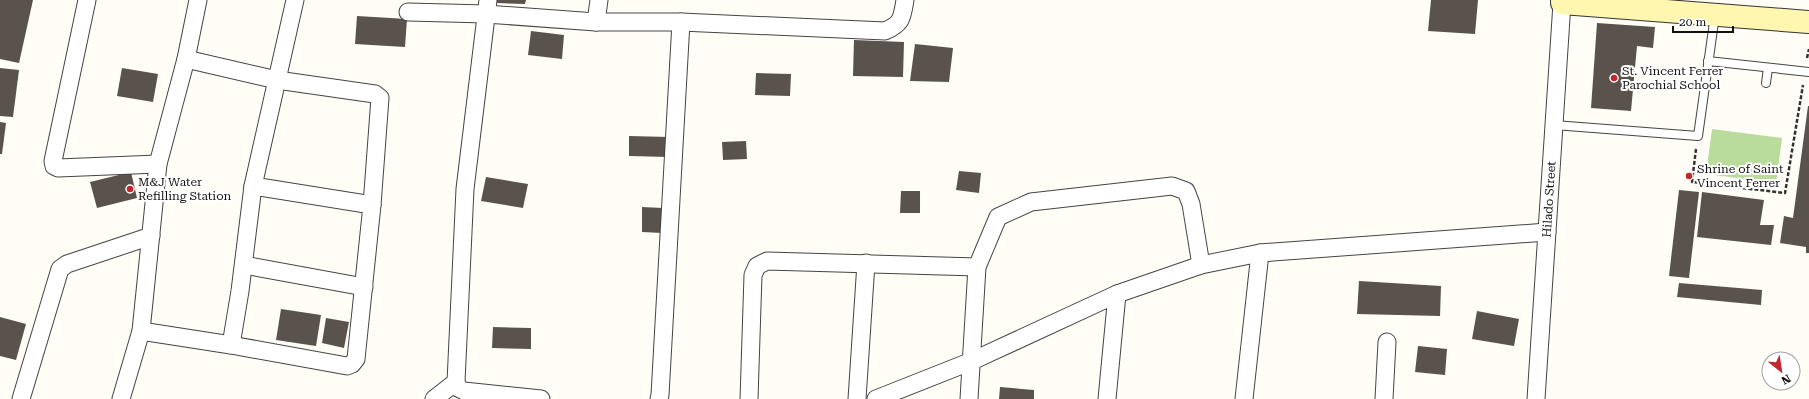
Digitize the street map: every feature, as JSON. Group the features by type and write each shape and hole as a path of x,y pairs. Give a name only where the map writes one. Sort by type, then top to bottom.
{"main road":[{"path":"1562,1 1809,22"}],"street":[{"path":"87,0 53,161 54,166 58,168 158,164"},
{"path":"121,399 141,331 158,164 186,59 198,0"},
{"path":"231,344 244,264 253,186 295,0"},
{"path":"596,22 599,0"},
{"path":"408,12 487,7 596,22 681,22 885,31 895,27 902,18 905,0"},
{"name":"Hilado Street","path":"1536,399 1562,1"},
{"path":"487,7 465,189 456,382 458,388 464,391 541,399"},
{"path":"658,399 660,395 681,22"},
{"path":"141,331 231,344 347,366 352,364 356,359 372,205 380,98 378,96 277,80 186,59"},
{"path":"253,186 372,205"},
{"path":"969,399 977,267 998,217 1031,202 1172,186 1186,192 1191,204 1201,265"},
{"path":"876,399 972,361 1117,294 1201,265 1260,254 1547,232"},
{"path":"21,399 60,269 67,264 151,236"},
{"path":"1244,399 1260,254"},
{"path":"749,399 753,275 757,266 767,261 977,267"},
{"path":"857,399 866,263"},
{"path":"244,264 364,287"},
{"path":"1107,399 1117,294"},
{"path":"1384,399 1387,342"},
{"path":"434,399 456,382"}],"lane":[{"path":"1554,125 1698,136 1715,15"},
{"path":"1708,61 1807,72"},
{"path":"1766,82 1768,68"}],"path":[{"path":"1698,136 1692,182 1785,193 1807,72 1809,49"}],"green space":[{"path":"1712,129 1782,138 1776,183 1706,174"}],"building":[{"path":"0,0 33,0 19,63 0,59"},
{"path":"497,0 526,0 525,4 497,3"},
{"path":"1431,0 1478,0 1475,34 1428,31"},
{"path":"357,16 407,19 405,47 355,44"},
{"name":"St. Vincent Ferrer Parochial School","path":"1597,23 1655,27 1653,48 1637,46 1631,111 1591,108"},
{"path":"531,31 564,35 562,59 528,55"},
{"path":"854,40 904,42 903,77 853,76"},
{"path":"915,44 953,48 949,82 910,81"},
{"path":"0,68 19,70 13,117 0,116"},
{"path":"122,68 158,74 153,102 117,96"},
{"path":"756,73 791,74 790,96 755,95"},
{"path":"1808,106 1809,253 1806,253 1806,247 1780,243 1784,216 1793,218"},
{"path":"0,122 6,123 2,154 0,154"},
{"path":"629,136 669,137 668,157 629,156"},
{"path":"746,141 747,159 723,160 722,142"},
{"path":"959,171 981,173 979,193 956,190"},
{"path":"131,172 137,198 97,208 90,182"},
{"path":"486,177 528,184 523,208 481,201"},
{"path":"1679,190 1699,192 1689,278 1669,276"},
{"path":"901,191 920,191 920,213 900,213"},
{"path":"1702,192 1764,200 1760,225 1774,225 1771,245 1697,237"},
{"path":"642,207 663,208 662,233 642,232"},
{"path":"1359,281 1441,286 1440,316 1357,314"},
{"path":"1679,283 1762,290 1761,305 1677,297"},
{"path":"281,309 321,315 316,346 276,340"},
{"path":"1477,311 1519,319 1514,346 1472,339"},
{"path":"0,317 26,324 16,360 0,356"},
{"path":"326,318 349,322 344,348 322,343"},
{"path":"493,327 531,328 531,349 492,348"},
{"path":"1418,346 1447,349 1445,375 1415,372"},
{"path":"1000,387 1034,390 1034,399 999,399"}],"place":[{"name":"St. Vincent Ferrer Parochial School","path":"1614,78"},
{"name":"Shrine of Saint Vincent Ferrer","path":"1689,176"},
{"name":"M&J Water Refilling Station","path":"130,189"}]}
